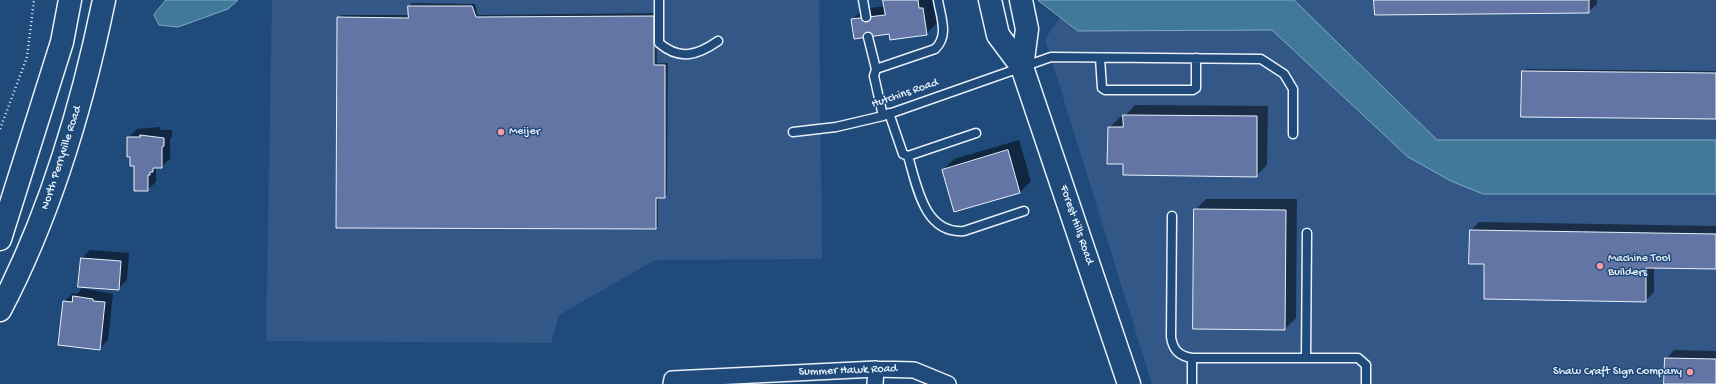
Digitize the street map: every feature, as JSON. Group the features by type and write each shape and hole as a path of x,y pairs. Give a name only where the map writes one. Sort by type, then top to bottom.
{"main road":[{"path":"0,239 62,42 70,0"},
{"name":"North Perryville Road","path":"0,310 40,222 70,140 92,60 104,0"},
{"name":"Forest Hills Road","path":"990,0 998,35 1022,67 1129,384"},
{"name":"Forest Hills Road","path":"1021,0 1027,29 1022,67"}],"street":[{"name":"Summer Hawk Road","path":"671,381 875,377 914,370 948,384"}],"lane":[{"path":"660,0 659,43 667,50 676,53 699,53 718,41"},
{"path":"863,0 866,17"},
{"path":"876,69 935,50 942,43 944,37 938,0"},
{"path":"868,37 876,69 874,76 886,115 903,154 908,156 976,133"},
{"name":"Hutchins Road","path":"793,132 836,127 886,115 1051,57 1261,59 1284,74 1293,89 1293,134"},
{"path":"1100,58 1102,88 1105,90 1193,90 1196,88 1196,58"},
{"path":"908,156 921,199 932,220 943,228 954,232 964,231 1024,211"},
{"path":"1172,216 1171,336 1176,352 1182,356 1192,358 1358,358 1366,365 1366,384"},
{"path":"1306,358 1307,233"},
{"path":"1192,358 1192,384"}],"path":[{"path":"0,129 26,56 34,0"}],"shaded area":[{"path":"166,0 238,0 228,9 178,27 159,25 154,15"},
{"path":"272,0 819,0 822,259 655,260 559,315 551,343 266,341"},
{"path":"1038,0 1294,0 1437,140 1716,140 1716,194 1483,194 1451,181 1408,157 1272,30 1078,31"},
{"path":"1072,0 1716,0 1716,384 1152,384 1045,39"}],"building":[{"path":"883,0 918,0 919,8 923,8 927,35 890,40 889,34 854,39 851,19 885,15"},
{"path":"1374,0 1589,0 1589,13 1375,15"},
{"name":"Meijer","path":"408,6 472,6 476,17 654,16 654,65 665,65 665,198 656,198 656,229 336,228 337,17 408,18"},
{"path":"1522,71 1716,73 1716,119 1521,117"},
{"path":"1123,115 1257,116 1257,177 1123,175 1123,164 1107,164 1108,127 1123,127"},
{"path":"140,135 164,138 164,146 162,147 162,168 153,168 153,172 150,172 150,175 148,175 148,191 134,191 134,166 130,166 130,157 127,157 127,137 140,137"},
{"path":"1008,150 1020,193 954,212 942,170"},
{"path":"1194,209 1286,210 1285,330 1193,329"},
{"name":"Machine Tool Builders","path":"1470,230 1716,234 1716,269 1646,268 1646,302 1484,299 1484,264 1469,264"},
{"path":"81,258 121,261 119,290 78,287"},
{"path":"73,296 93,299 93,301 105,302 100,350 58,345 63,301 72,302"},
{"name":"Shaw Craft SIgn Company","path":"1665,358 1716,359 1716,384 1664,384"}],"place":[{"name":"Meijer","path":"501,132"},
{"name":"Machine Tool Builders","path":"1600,266"},
{"name":"Shaw Craft SIgn Company","path":"1690,372"}]}
